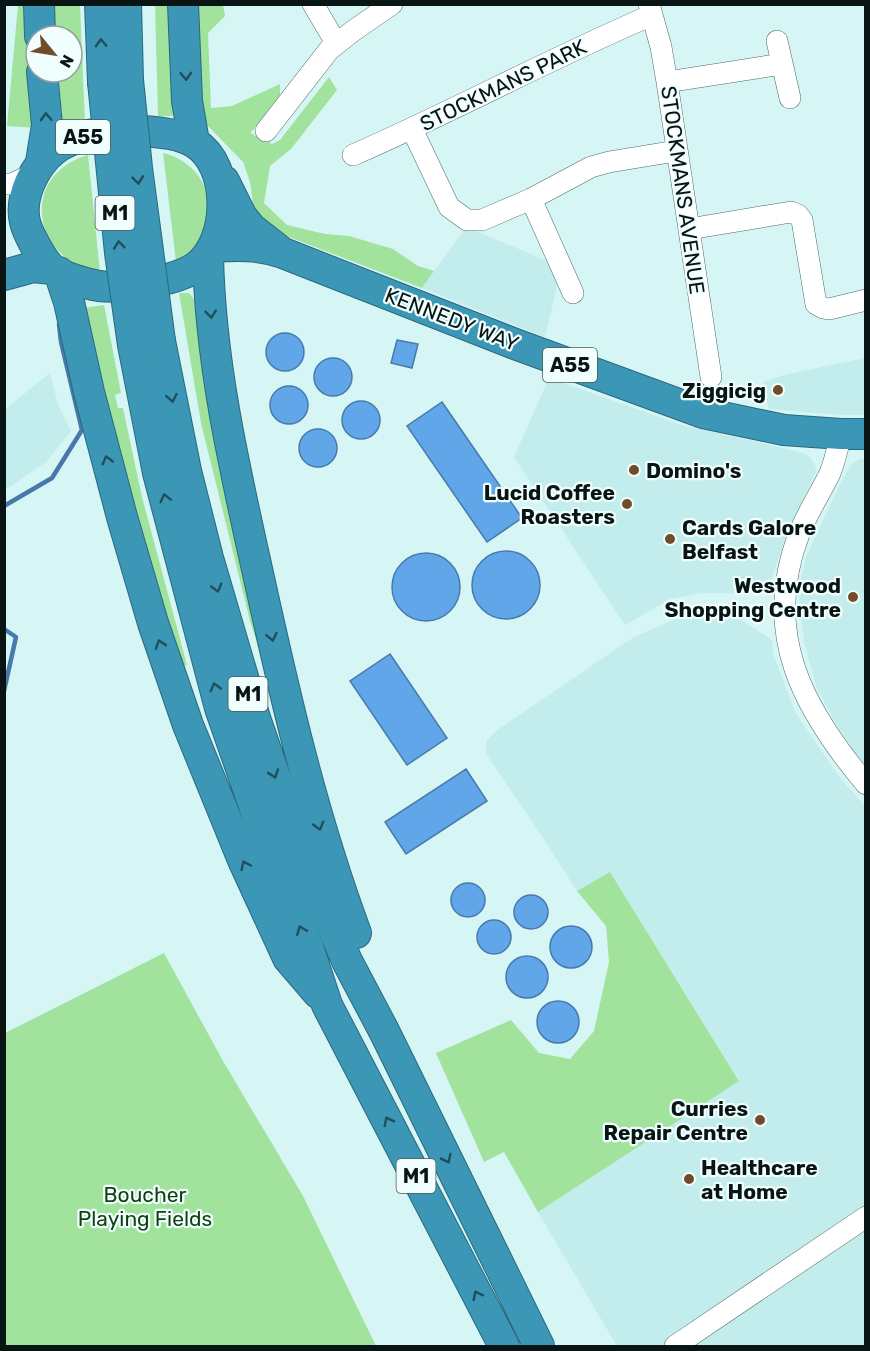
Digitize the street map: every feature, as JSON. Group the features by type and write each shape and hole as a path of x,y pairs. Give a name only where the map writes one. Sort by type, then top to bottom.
{"highway":[{"path":"39,4 40,24"},
{"name":"M1","path":"100,4 115,81 120,254 186,471 205,548 255,718 303,858 346,962 384,1031 539,1347"},
{"name":"M1","path":"115,81 126,4"},
{"path":"183,4 187,101 194,142"},
{"path":"38,167 46,125 43,84"},
{"name":"A55","path":"4,258 16,241 18,211 38,167 54,150 67,142 87,135 133,130 175,135 194,142 207,153 217,168"},
{"path":"211,251 222,206 222,188 217,168"},
{"name":"KENNEDY WAY","path":"217,168 242,217 251,228 284,253"},
{"path":"18,211 38,249 55,270"},
{"name":"KENNEDY WAY","path":"211,251 242,244 284,253 515,344 711,416 771,428 853,434"},
{"name":"M1","path":"211,251 210,310 218,374 274,649 320,829 370,972 384,1031"},
{"name":"A55","path":"4,274 33,267 55,270 80,281 101,286 127,286 175,277 198,266 211,251"},
{"name":"M1","path":"55,270 69,302 89,392 131,549 153,623 188,725 243,860 288,958 327,1005"},
{"name":"M1","path":"147,343 158,473 220,708 269,849 308,946 327,1005 504,1347"}],"street":[{"path":"313,4 336,43"},
{"path":"266,131 336,43 392,4"},
{"name":"STOCKMANS AVENUE","path":"650,10 667,82 711,377"},
{"name":"STOCKMANS PARK","path":"353,155 606,35 650,10"},
{"path":"777,41 790,98"},
{"path":"667,82 782,64"},
{"path":"412,129 449,207 467,220 482,220 531,199 591,167 676,151"},
{"path":"4,184 12,184 38,167"},
{"path":"531,199 573,292"},
{"path":"689,229 791,212 802,220 816,304 829,309 866,300"},
{"path":"853,434 800,532 789,562 784,603 788,648 802,690 827,733 866,784"},
{"path":"675,1347 866,1217"}],"shaded area":[{"path":"466,227 552,263 558,282 545,337 422,288"},
{"path":"865,358 865,415 769,409 763,382 784,375"},
{"path":"50,373 58,405 71,431 46,462 5,490 4,414 7,408"},
{"path":"549,378 682,425 804,453 810,457 816,472 787,533 770,583 756,593 701,593 670,599 625,625 514,457"},
{"path":"859,459 866,459 865,764 834,720 816,686 804,642 799,599 806,557 840,484 850,466"},
{"path":"727,611 772,640 773,654 795,712 840,778 865,806 865,1346 617,1346 538,1212 739,1080 610,872 577,891 486,754 487,740 499,729 634,637 685,615"}],"green space":[{"path":"18,5 31,5 30,24 24,24 24,84 34,84 39,128 7,126"},
{"path":"54,5 80,5 81,24 54,24"},
{"path":"155,5 172,5 178,108 173,110 173,116 158,116"},
{"path":"194,5 223,5 225,16 208,33 211,108 232,106 280,84 280,103 250,133 272,144 280,140 329,77 337,90 291,149 270,166 264,203 287,225 325,234 349,236 393,249 418,266 434,271 422,288 281,234 268,226 254,210 250,182 243,162 208,126 199,109"},
{"path":"59,84 83,84 85,123 63,127"},
{"path":"163,153 175,157 195,172 207,193 209,205 208,218 202,236 192,249 176,262"},
{"path":"88,155 100,272 77,265 60,252 48,236 42,217 43,198 51,180 66,165"},
{"path":"179,293 189,293 198,304 278,708 250,621 201,423"},
{"path":"104,305 121,393 115,395 118,408 123,408 142,497 187,665 183,665 168,625 84,322 84,308"},
{"path":"610,872 739,1081 538,1212 504,1152 484,1162 436,1053 511,1020 539,1053 570,1059 594,1031 609,962 606,926 577,891"},
{"name":"Boucher Playing Fields","path":"164,953 223,1061 303,1196 376,1346 5,1346 5,1033"}],"water":[{"path":"285,333 298,339 304,352 298,365 285,371 272,365 266,352 272,339"},
{"path":"397,340 418,344 412,368 391,363"},
{"path":"333,358 346,364 352,377 346,390 333,396 320,390 314,377 320,364"},
{"path":"289,386 302,392 308,405 302,418 289,424 276,418 270,405 276,392"},
{"path":"361,401 374,407 380,420 374,433 361,439 348,433 342,420 348,407"},
{"path":"442,402 522,518 487,542 407,426"},
{"path":"318,429 331,435 337,448 331,461 318,467 305,461 299,448 305,435"},
{"path":"506,551 519,554 530,561 537,572 540,585 537,598 530,609 519,616 506,619 493,616 482,609 475,598 472,585 475,572 482,561 493,554"},
{"path":"426,553 439,556 450,563 457,574 460,587 457,600 450,611 439,618 426,621 413,618 402,611 395,600 392,587 395,574 402,563 413,556"},
{"path":"390,654 447,738 407,765 350,681"},
{"path":"466,769 487,801 406,854 385,822"},
{"path":"468,883 480,888 485,900 480,912 468,917 456,912 451,900 456,888"},
{"path":"531,895 543,900 548,912 543,924 531,929 519,924 514,912 519,900"},
{"path":"494,920 506,925 511,937 506,949 494,954 482,949 477,937 482,925"},
{"path":"571,926 579,927 586,932 591,939 591,955 586,962 579,967 571,968 563,967 556,962 551,955 550,947 551,939 556,932 563,927"},
{"path":"527,956 535,957 542,962 547,969 547,985 542,992 535,997 527,998 519,997 512,992 507,985 506,977 507,969 512,962 519,957"},
{"path":"558,1001 566,1002 573,1007 578,1014 578,1030 573,1037 566,1042 558,1043 550,1042 543,1037 538,1030 537,1022 538,1014 543,1007 550,1002"}],"waterway":[{"path":"4,506 52,478 82,430 61,342 59,324"},
{"path":"4,629 16,637 4,691"}],"place":[{"name":"Ziggicig","path":"778,390"},
{"name":"Domino's","path":"634,470"},
{"name":"Lucid Coffee Roasters","path":"627,504"},
{"name":"Cards Galore Belfast","path":"670,539"},
{"name":"Westwood Shopping Centre","path":"853,597"},
{"name":"Curries Repair Centre","path":"760,1120"},
{"name":"Healthcare at Home","path":"689,1179"}]}
